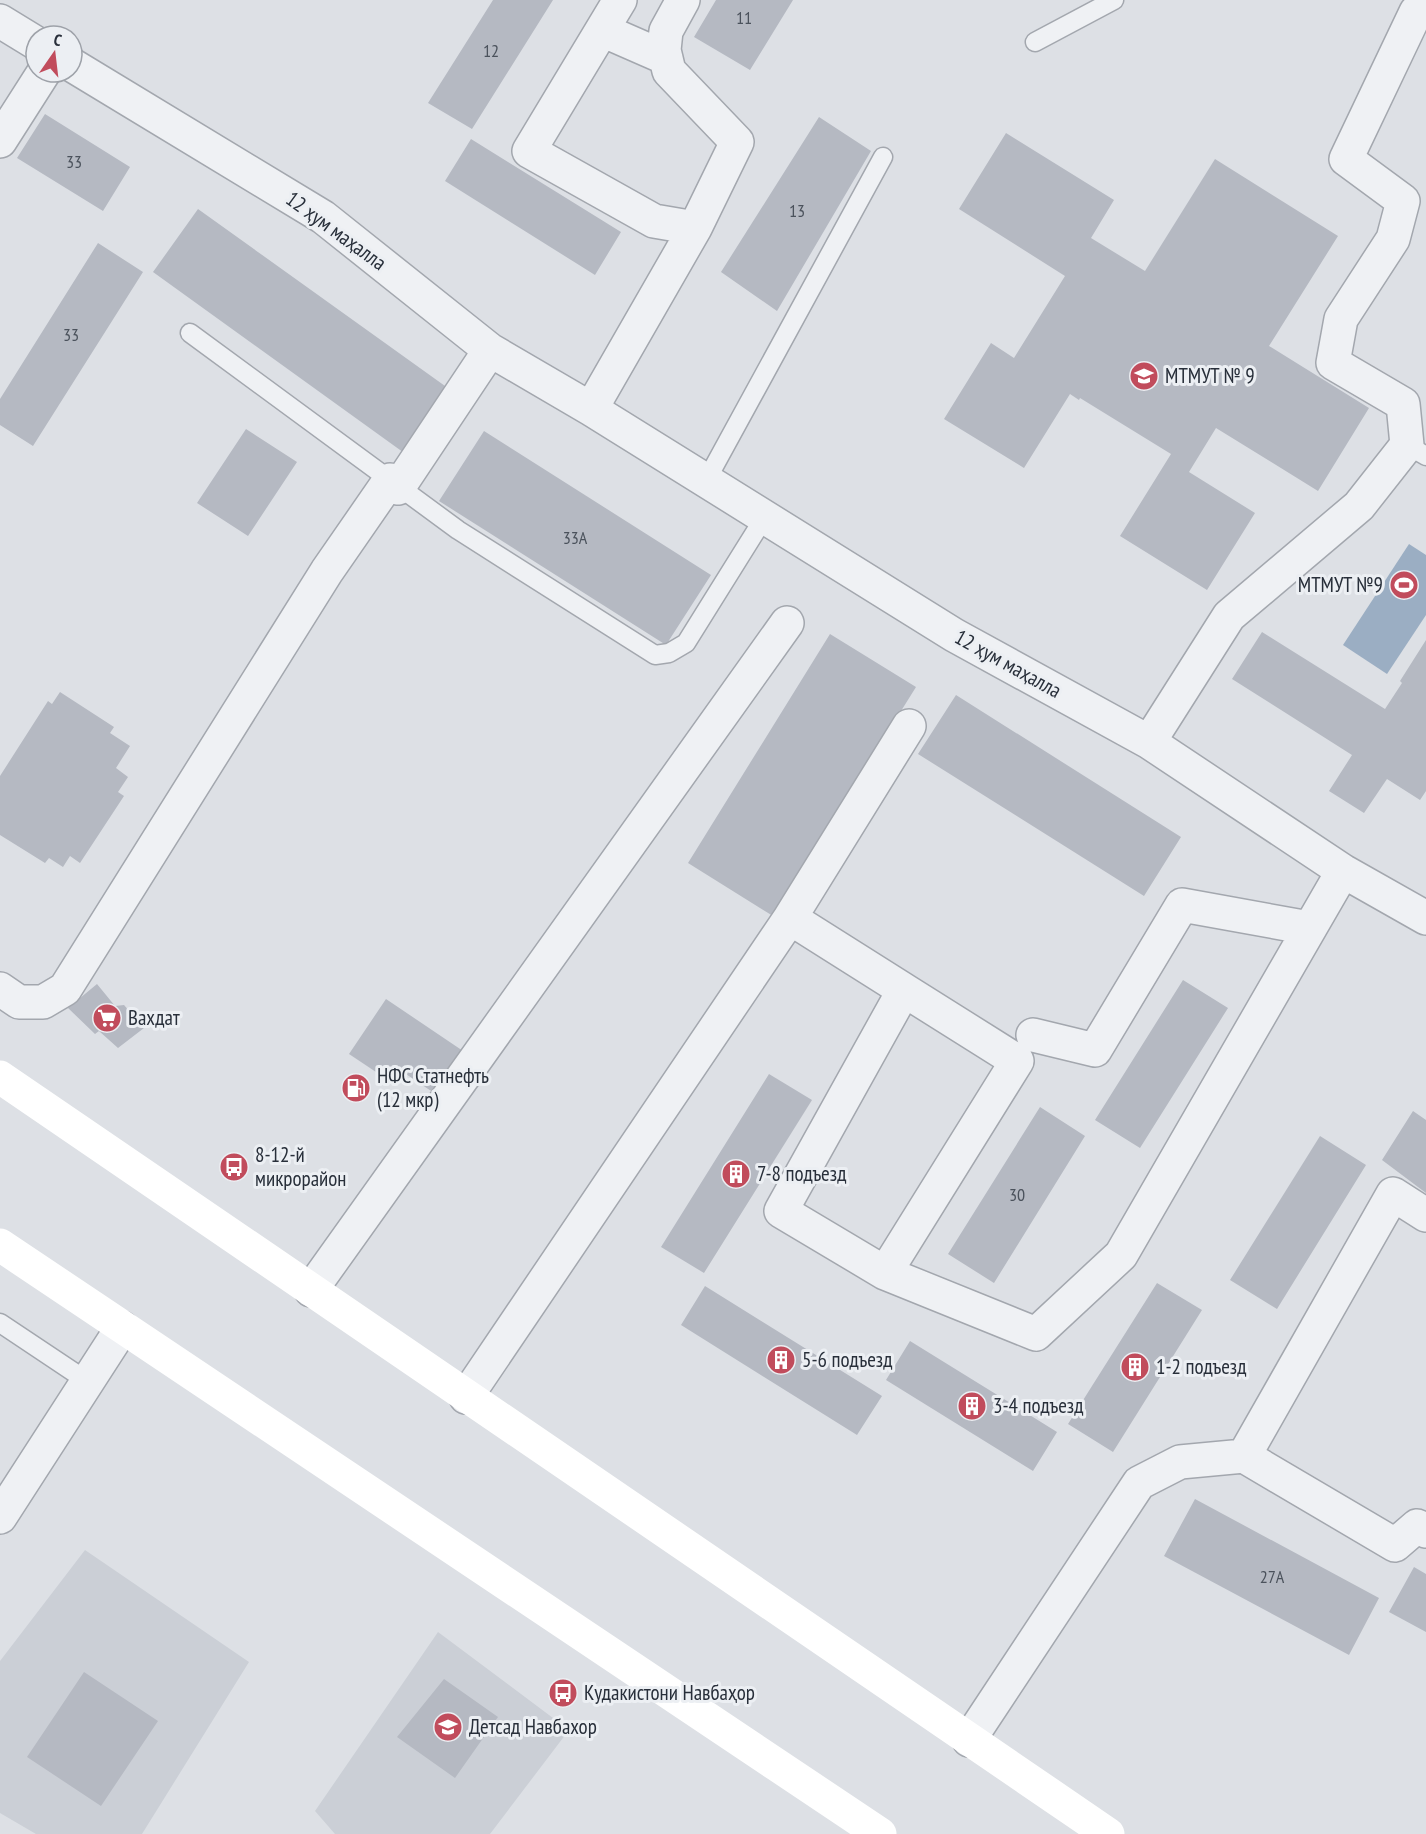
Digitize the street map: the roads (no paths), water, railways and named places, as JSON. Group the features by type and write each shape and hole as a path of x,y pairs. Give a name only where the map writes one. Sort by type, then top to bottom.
{"street":[{"path":"620,0 529,151 654,221 695,228"},
{"path":"668,65 664,50 666,31 683,0"},
{"path":"1149,742 1229,616 1359,506 1417,450 1403,404 1333,363 1341,319 1393,239 1403,201 1346,159 1416,12 1426,3"},
{"path":"0,21 24,36"},
{"path":"591,409 695,228 737,142 668,65 602,30"},
{"name":"12 ҳум маҳалла","path":"84,72 323,217 490,350 591,409 954,635 1149,742 1342,871 1426,918"},
{"path":"0,141 36,84"},
{"path":"0,989 19,1002 43,1002 64,989 327,571 394,484 490,350"},
{"path":"311,1290 787,622"},
{"path":"466,1397 790,918 909,726"},
{"path":"904,990 781,1211 885,1273 1036,1334 1121,1255 1342,871"},
{"path":"1034,1035 1095,1050 1182,905 1309,928"},
{"path":"790,918 1017,1061 885,1273"},
{"path":"0,1077 1107,1834"},
{"path":"1244,1456 1393,1194 1426,1215"},
{"path":"0,1245 880,1834"},
{"path":"0,1517 122,1328"},
{"path":"969,1740 1139,1483 1180,1462 1244,1456 1395,1545 1417,1526 1426,1531"}],"lane":[{"path":"1035,42 1114,0"},
{"path":"706,481 883,157"},
{"path":"190,333 458,530 656,655 669,653 686,643 764,518"},
{"path":"0,1323 87,1381"}],"water":[{"name":"МТМУТ №9","path":"1409,544 1426,555 1426,615 1387,674 1343,645"}],"place":[{"name":"МТМУТ № 9","path":"1144,376"},
{"name":"МТМУТ №9","path":"1404,585"},
{"name":"Вахдат","path":"107,1018"},
{"name":"НФС Статнефть (12 мкр)","path":"356,1088"},
{"name":"8-12-й микрорайон","path":"234,1167"},
{"name":"7-8 подъезд","path":"736,1174"},
{"name":"5-6 подъезд","path":"781,1360"},
{"name":"1-2 подъезд","path":"1135,1367"},
{"name":"3-4 подъезд","path":"972,1406"},
{"name":"Кудакистони Навбаҳор","path":"563,1693"},
{"name":"Детсад Навбахор","path":"448,1727"}]}
